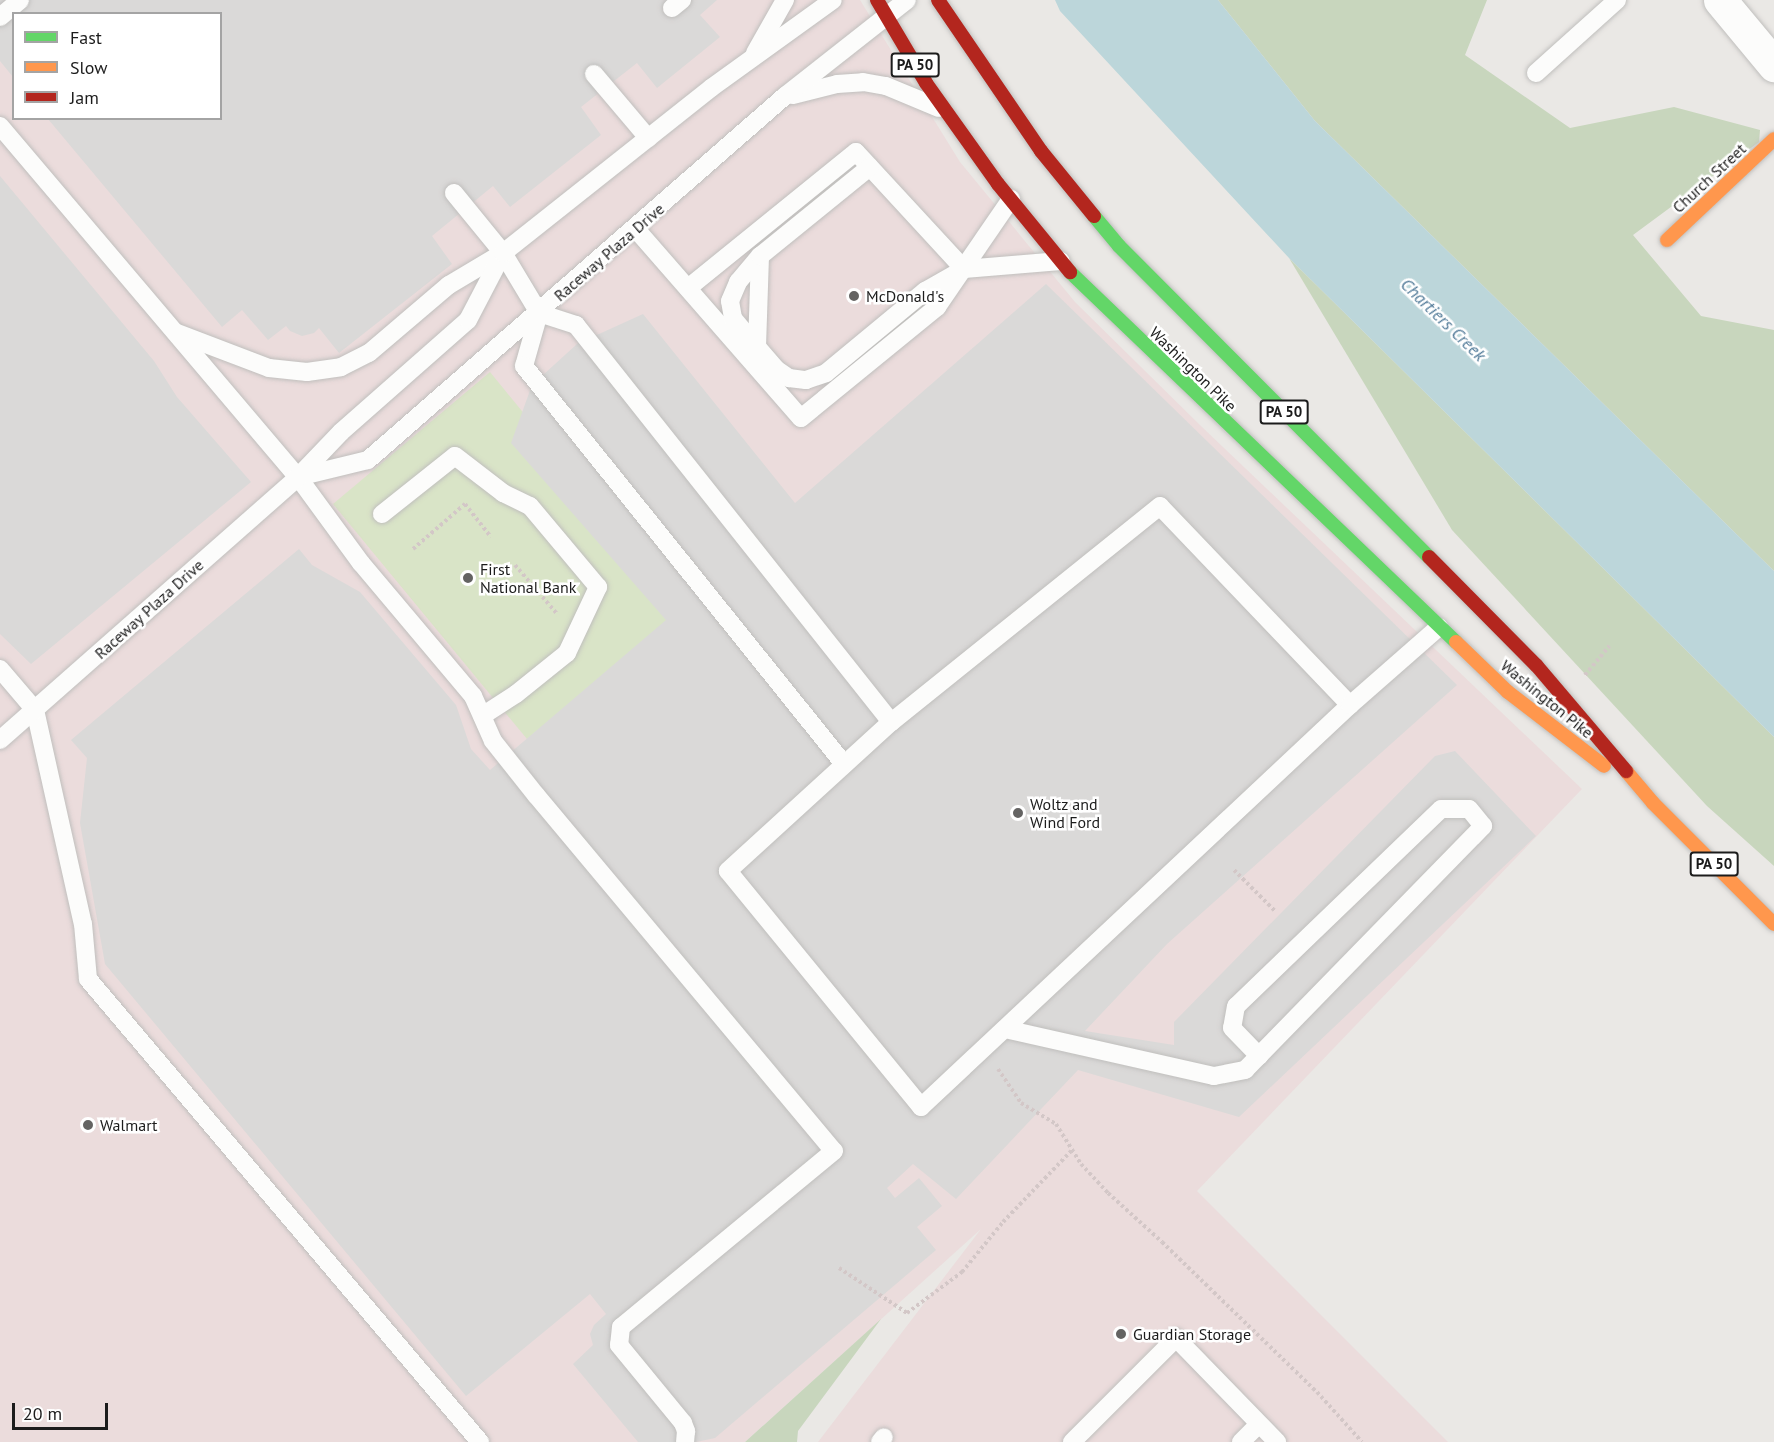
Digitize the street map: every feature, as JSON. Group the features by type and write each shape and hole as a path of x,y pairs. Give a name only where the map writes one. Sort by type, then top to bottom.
{"main road":[{"name":"Washington Pike","path":"877,0 926,83 945,110 1011,199 1077,281 1508,692 1653,803"},
{"name":"Washington Pike","path":"938,0 1041,152 1119,246 1538,666 1653,803 1774,924"},
{"name":"Church Street","path":"1667,240 1774,139"}],"street":[{"path":"1720,0 1774,65"}],"lane":[{"path":"0,17 20,0"},
{"path":"751,59 785,0"},
{"name":"Raceway Plaza Drive","path":"0,740 298,477 341,432 468,320 503,253 648,138 832,0"},
{"name":"Raceway Plaza Drive","path":"298,477 368,460 785,96 907,0"},
{"path":"1536,73 1617,0"},
{"path":"594,74 648,138"},
{"path":"785,96 837,84 863,82 886,86 945,110"},
{"path":"0,126 172,332 298,477 361,563 473,696 493,741 834,1151 621,1327 617,1339 622,1351 683,1423 686,1431 685,1442"},
{"path":"688,288 856,152 964,269"},
{"path":"870,167 760,256 738,282 730,301 733,318 776,369 789,378 806,380 826,373 925,291 964,269 1061,261"},
{"path":"454,193 503,253 539,313 576,325 891,722"},
{"path":"635,228 801,418 937,307 1011,199"},
{"path":"172,332 269,368 307,372 341,367 369,353 449,285 503,253"},
{"path":"757,347 760,256"},
{"path":"539,313 524,366 844,764"},
{"path":"382,514 454,456 503,493 530,506 598,587 567,653 516,694 482,716"},
{"path":"1350,705 1160,506 891,722 728,870 921,1107 1350,705 1439,627"},
{"path":"0,669 36,710 83,924 88,979 480,1442"},
{"path":"1005,1029 1214,1076 1245,1070 1259,1056 1483,826 1469,809 1441,809 1236,1006 1232,1028 1259,1056"},
{"path":"1072,1442 1176,1338 1277,1442"},
{"path":"1241,1442 1259,1424"}],"path":[{"path":"413,549 465,504 491,537"},
{"path":"515,565 576,636"},
{"path":"1584,675 1609,646"},
{"path":"1234,870 1276,912"},
{"path":"984,1048 1021,1102 1056,1124 1081,1164 1108,1193 1317,1392 1362,1442"},
{"path":"838,1268 907,1313 962,1272 1003,1222 1072,1150"}],"shaded area":[{"path":"0,0 860,0 960,162 1075,302 1202,427 1582,789 1197,1191 1448,1442 818,1442 981,1229 745,1442 0,1442"},
{"path":"0,0 717,0 700,15 720,37 657,88 637,63 581,107 601,135 510,207 493,186 432,236 452,264 339,353 319,328 314,333 302,336 290,331 286,326 268,340 242,310 222,327 49,120 222,120 222,12 12,12 12,76 0,61"},
{"path":"0,176 154,361 177,397 251,482 31,664 0,634"},
{"path":"1046,284 1457,685 1167,944 1085,1031 1174,1045 1174,1022 1435,756 1455,751 1536,836 1239,1117 1078,1070 956,1199 913,1164 887,1188 895,1198 919,1178 942,1206 917,1227 936,1250 715,1438 696,1442 638,1442 573,1364 593,1345 590,1334 594,1325 606,1314 590,1294 466,1396 105,964 80,823 87,758 71,740 299,549 312,565 360,592 456,705 471,749 490,770 666,620 511,443 532,385 577,344 643,314 795,503"}],"green space":[{"path":"1218,0 1487,0 1465,55 1570,128 1674,107 1760,130 1759,142 1633,235 1701,316 1774,330 1774,571 1315,121"},
{"path":"1289,258 1774,737 1774,866 1707,806 1452,530"},
{"path":"490,372 684,609 527,739 333,504"},
{"path":"881,1319 798,1431 797,1442 745,1442"}],"water":[{"name":"Chartiers Creek","path":"1055,0 1218,0 1315,121 1774,571 1774,737 1289,258 1060,11"}],"traffic: fast":[{"path":"1094,216 1119,246 1429,557"},
{"path":"1070,272 1456,642"}],"traffic: slow":[{"path":"1667,240 1774,139"},
{"path":"1456,642 1508,692 1604,766"},
{"path":"1626,771 1653,803 1774,924"}],"traffic: jam":[{"path":"877,0 926,83 998,184 1070,272"},
{"path":"938,0 1041,151 1094,216"},
{"path":"1429,557 1537,666 1626,771"}],"place":[{"name":"McDonald's","path":"854,296"},
{"name":"First National Bank","path":"468,578"},
{"name":"Woltz and Wind Ford","path":"1018,813"},
{"name":"Walmart","path":"88,1125"},
{"name":"Guardian Storage","path":"1121,1334"}]}
